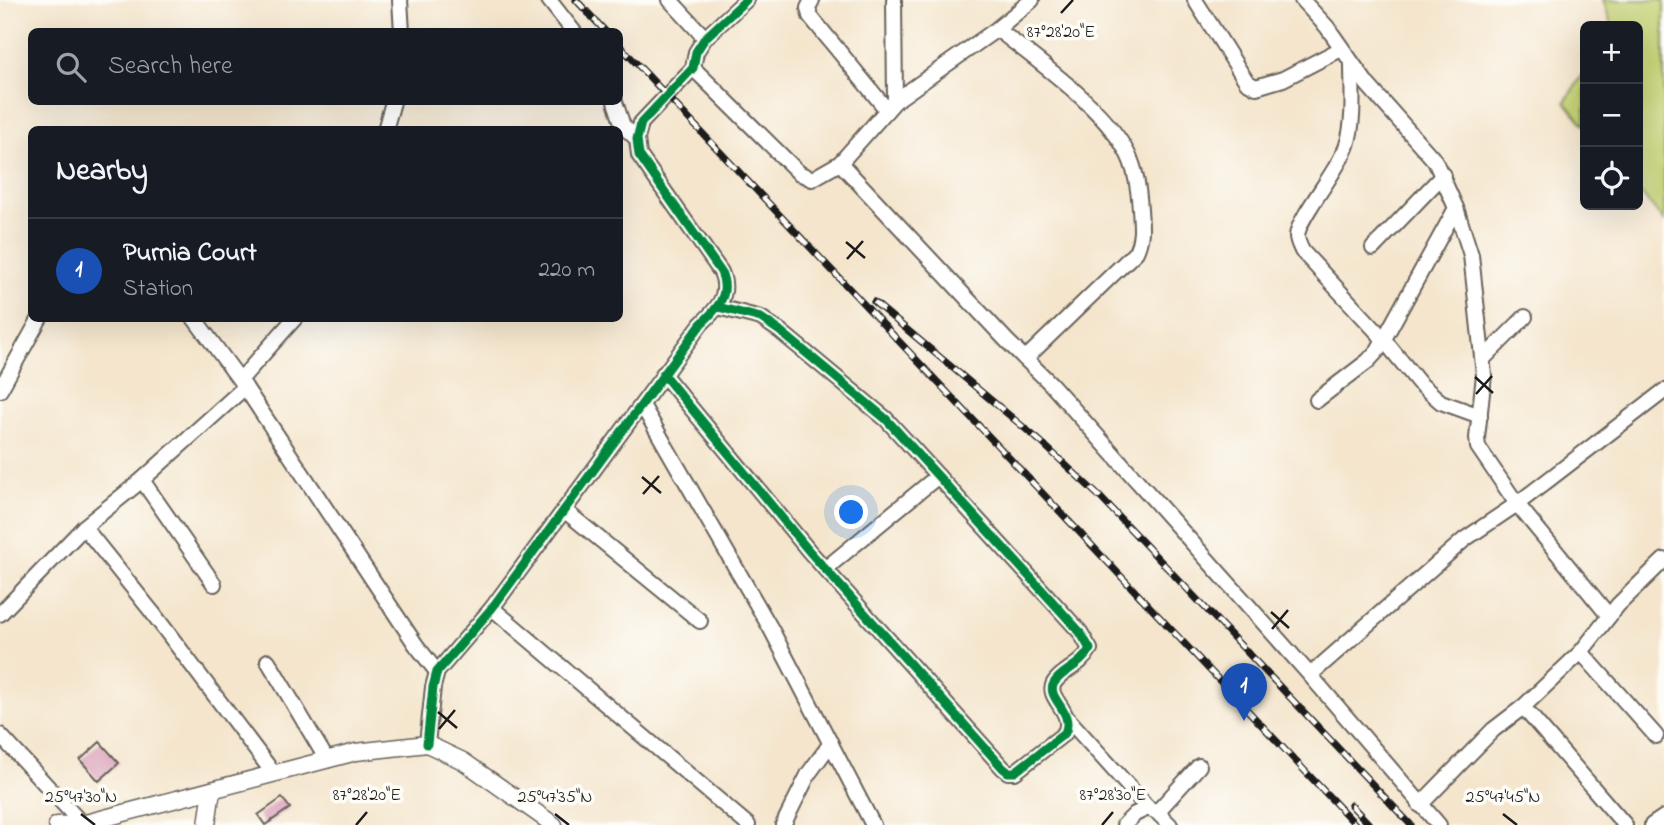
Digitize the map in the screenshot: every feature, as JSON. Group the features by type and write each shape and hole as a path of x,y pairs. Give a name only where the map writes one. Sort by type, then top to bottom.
{"street":[{"path":"400,0 402,28"},
{"path":"549,0 571,28"},
{"path":"670,0 705,38"},
{"path":"427,744 437,673 492,608 663,374 701,324 718,307 726,284 721,272 639,155 637,139 641,123 693,68 696,52 705,38 746,0"},
{"path":"812,0 808,8 810,16 891,106"},
{"path":"891,106 894,0"},
{"path":"693,68 799,173 812,178 839,163 891,106 997,29 1032,0"},
{"path":"1195,0 1247,82 1256,88 1283,79 1341,49"},
{"path":"1302,0 1327,27 1352,64 1435,161 1443,175 1471,255 1484,383 1478,447 1517,504 1609,616"},
{"path":"997,29 1057,77 1110,127 1131,160 1139,198 1142,240 1136,252 1025,359"},
{"path":"1352,64 1351,127 1347,147 1300,226 1297,239 1302,251 1330,279 1410,373 1441,402 1480,416"},
{"path":"385,126 392,105"},
{"path":"616,105 623,126 637,139"},
{"path":"839,163 1051,383 1439,825"},
{"path":"1373,248 1443,175"},
{"path":"1317,400 1368,361 1384,340 1456,208"},
{"path":"718,307 761,318 886,419 1087,641 1090,649 1085,658 1054,683 1052,690 1068,719 1152,810 1170,825"},
{"path":"1483,359 1525,317"},
{"path":"0,390 38,322"},
{"path":"197,322 242,384 437,673"},
{"path":"0,614 84,527 142,480 242,384 293,322"},
{"path":"663,374 825,569 1008,772 1015,772 1065,733 1069,726 1068,719"},
{"path":"1310,675 1465,539 1517,504 1664,391"},
{"path":"642,405 771,629 873,825"},
{"path":"825,569 937,476"},
{"path":"142,480 214,584"},
{"path":"564,510 700,621"},
{"path":"84,527 274,774"},
{"path":"1420,805 1493,730 1523,707 1581,652 1609,616 1664,560"},
{"path":"492,608 748,825"},
{"path":"1581,652 1656,736"},
{"path":"268,661 327,760"},
{"path":"1523,707 1625,825"},
{"path":"0,735 82,824"},
{"path":"783,825 809,773 831,743"},
{"path":"57,825 82,824 356,752 427,744 463,761 554,825"},
{"path":"1124,825 1135,814 1152,810 1199,766"},
{"path":"207,825 212,790"},
{"path":"1652,825 1664,817"}],"green space":[{"path":"1603,0 1664,0 1664,221 1643,196 1643,21 1610,21"},
{"path":"1580,78 1580,120 1565,102"}],"building":[{"path":"100,742 119,763 99,781 80,760"},
{"path":"282,798 290,808 265,825 258,815"}],"railway":[{"path":"576,0 602,28"},
{"path":"623,49 1356,825"},
{"path":"874,302 1040,441 1100,497 1411,825"},
{"path":"1351,805 1370,825"}],"cycle path":[{"path":"427,744 437,672 492,608 701,324 721,301 724,288 721,272 639,155 637,139 641,123 693,68 696,52 705,38 746,0"},
{"path":"663,374 809,551 1003,768 1008,772 1015,772 1065,733 1067,725 1064,711 1052,689 1057,679 1090,649 1080,632 886,419 761,318 718,307"}],"place":[{"name":"Purnia Court","path":"1244,721"}]}
